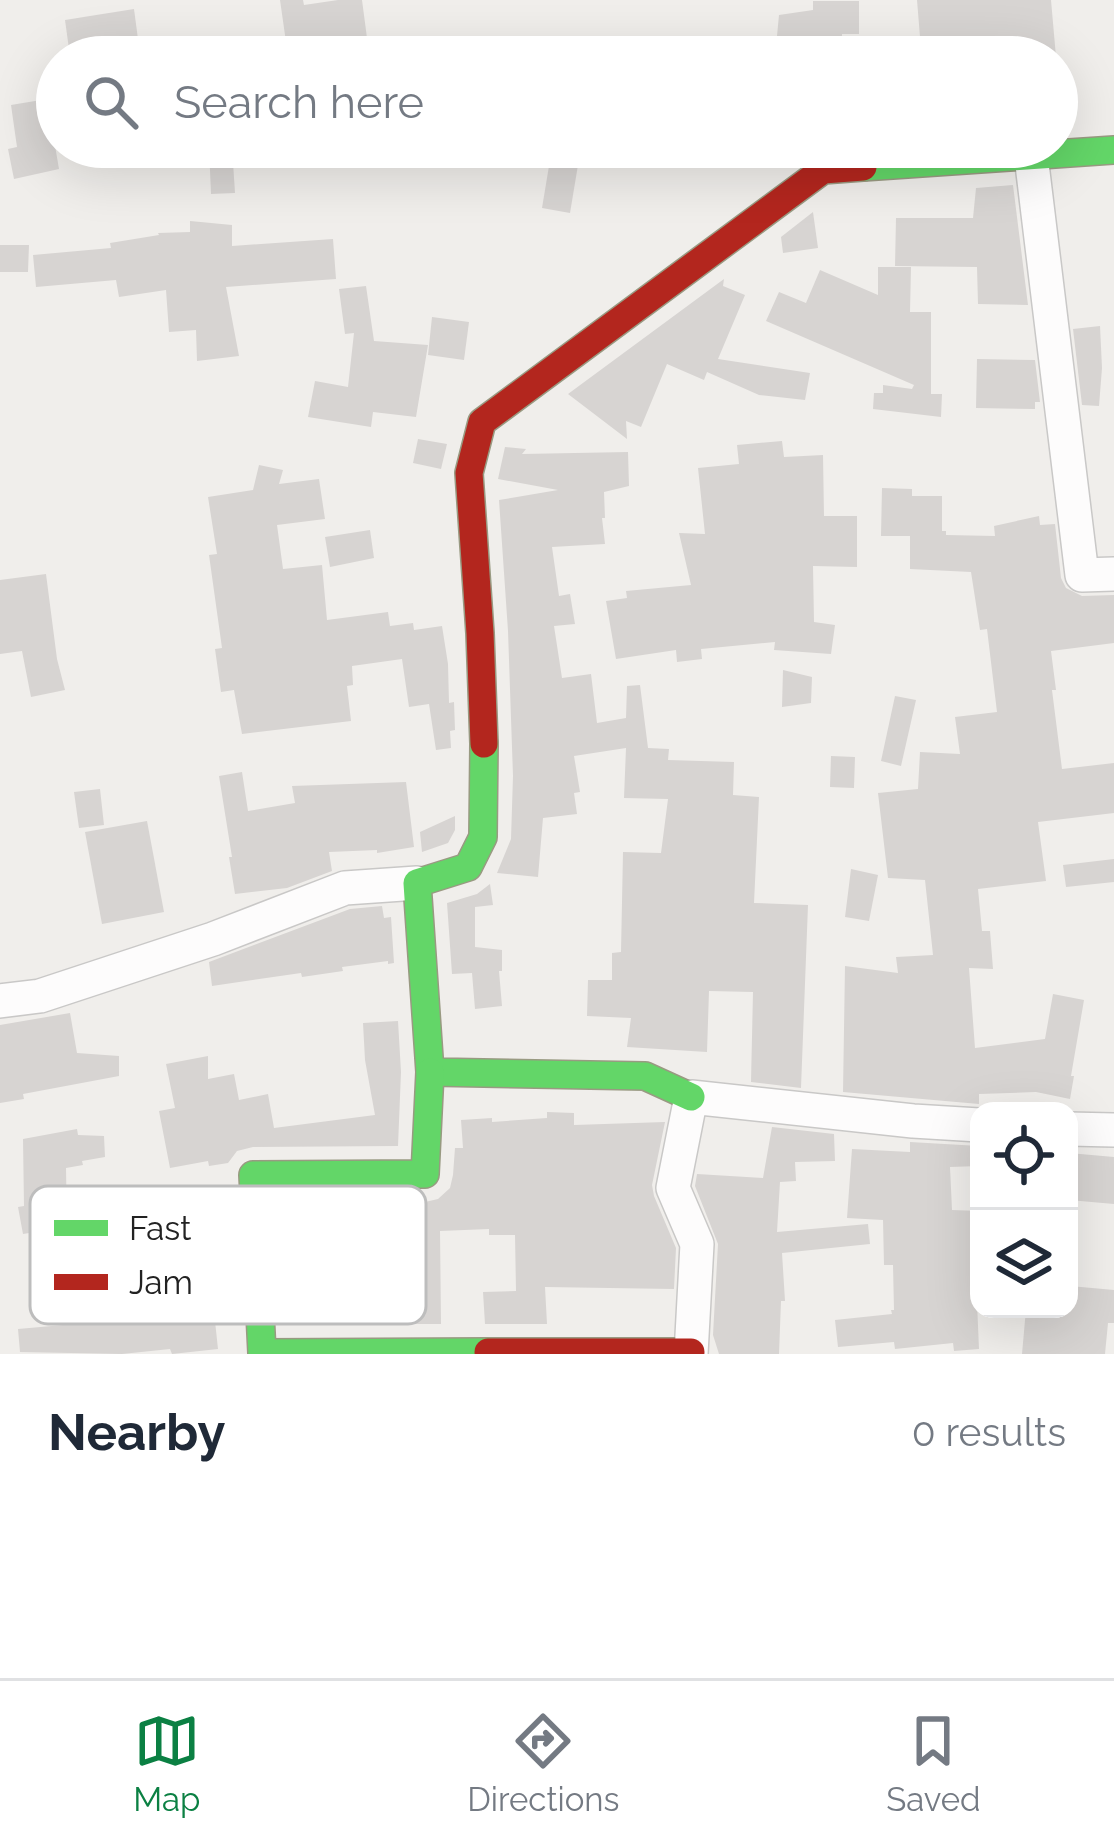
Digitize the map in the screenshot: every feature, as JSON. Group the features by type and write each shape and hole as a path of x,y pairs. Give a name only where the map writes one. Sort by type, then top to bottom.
{"street":[{"path":"1078,153 1114,150"},
{"path":"0,1000 40,996 213,939 345,888 417,883 468,867 483,837 485,775 470,473 482,422 823,170 853,168"},
{"path":"1032,168 1082,574 1114,574"},
{"path":"254,1186 253,1175 425,1174 430,1072 417,883"},
{"path":"430,1072 646,1076 691,1097 970,1124"},
{"path":"261,1324 262,1353 691,1353 697,1244 673,1188 691,1097"},
{"path":"1078,1129 1114,1130"}],"building":[{"path":"280,0 303,0 304,5 362,0 367,36 285,36"},
{"path":"917,0 1051,0 1054,36 920,36"},
{"path":"813,1 859,1 859,34 777,36 779,15 813,10"},
{"path":"134,9 138,36 67,36 65,20"},
{"path":"36,101 36,168 59,169 14,179 8,149 17,147 11,105"},
{"path":"210,168 233,168 235,193 211,194"},
{"path":"549,168 578,168 570,213 542,208"},
{"path":"1013,185 1028,305 978,304 977,267 895,266 896,218 973,218 976,188"},
{"path":"813,212 818,248 783,253 781,237"},
{"path":"190,221 232,225 232,246 333,239 336,279 226,287 239,356 197,361 196,330 169,332 166,290 119,297 116,280 36,287 33,255 111,248 110,243 158,233 190,232"},
{"path":"0,245 29,245 28,272 0,272"},
{"path":"878,267 911,267 910,312 931,312 931,394 942,394 941,417 873,409 874,393 883,393 883,385 912,389 914,385 766,321 779,292 806,303 820,270 878,295"},
{"path":"724,279 723,286 745,295 718,359 810,373 805,400 759,395 707,372 704,380 667,364 641,427 626,421 627,439 568,394"},
{"path":"366,286 374,341 428,345 416,417 373,412 371,427 308,417 315,381 348,387 354,333 345,334 339,289"},
{"path":"432,317 469,322 464,360 428,355"},
{"path":"1100,326 1099,406 1082,405 1073,329"},
{"path":"977,359 1035,360 1040,402 1035,402 1035,409 976,408"},
{"path":"418,439 447,444 441,469 413,463"},
{"path":"782,441 784,457 823,455 824,516 857,516 857,567 813,566 814,622 835,625 831,654 774,650 775,642 701,649 702,659 677,662 676,650 616,659 606,601 627,598 626,591 691,585 679,533 705,534 698,468 739,464 737,445"},
{"path":"505,447 526,449 522,454 628,452 629,486 604,492 605,544 552,547 559,596 570,594 575,624 554,626 562,678 591,674 597,723 626,718 627,686 640,685 648,748 669,749 668,760 734,762 733,795 759,797 754,903 808,905 801,1088 751,1082 753,992 709,991 707,1052 627,1047 631,1018 587,1016 588,980 612,980 612,953 621,952 623,852 661,853 668,799 624,798 626,748 574,756 580,792 574,793 577,814 543,818 538,877 497,873 511,839 513,776 499,500 558,490 498,479"},
{"path":"259,465 283,470 279,484 319,479 325,519 277,525 283,569 322,565 327,620 388,612 390,626 413,623 414,630 442,626 449,703 454,702 451,748 436,750 429,704 409,707 402,659 352,666 353,685 347,686 351,721 242,734 234,690 221,692 215,649 222,648 209,555 217,554 208,497 253,490"},
{"path":"882,488 912,489 912,496 942,496 946,535 995,536 994,526 1039,516 1040,525 1055,524 1066,588 1082,596 1114,595 1114,643 1051,651 1062,769 1114,763 1114,813 1038,822 1046,881 978,889 982,931 990,931 993,969 969,968 975,1048 1045,1039 1053,994 1084,1000 1070,1099 1036,1092 979,1094 979,1102 970,1103 843,1092 845,966 898,973 896,957 933,955 925,880 888,878 878,793 918,789 920,752 960,754 955,717 997,712 987,629 980,630 971,572 910,569 910,536 881,536"},
{"path":"370,530 374,558 330,567 325,537"},
{"path":"46,574 65,690 31,697 22,651 0,654 0,580"},
{"path":"783,670 812,677 811,703 782,707"},
{"path":"895,696 916,700 901,766 881,761"},
{"path":"831,756 855,757 854,788 830,787"},
{"path":"242,772 248,811 295,803 292,786 406,782 414,847 377,853 329,852 332,871 287,888 235,894 219,776"},
{"path":"100,789 104,825 79,828 74,792"},
{"path":"455,816 448,843 422,852 420,832"},
{"path":"147,821 164,912 102,924 85,832"},
{"path":"1114,859 1114,882 1066,887 1063,865"},
{"path":"851,869 878,875 869,921 845,917"},
{"path":"490,884 493,905 475,907 475,947 502,950 502,1006 475,1009 472,973 452,974 447,903 477,894"},
{"path":"382,906 384,918 391,917 394,963 212,986 209,962 350,909"},
{"path":"70,1013 77,1053 119,1056 119,1076 23,1094 24,1099 0,1103 0,1025"},
{"path":"398,1021 398,1146 253,1147 237,1151 228,1163 209,1166 208,1161 170,1168 159,1111 175,1108 166,1064 208,1056 208,1079 234,1074 239,1100 268,1094 274,1128 375,1115 363,1023"},
{"path":"547,1112 574,1113 574,1125 665,1122 652,1185 676,1248 674,1289 545,1287 547,1324 485,1324 483,1292 516,1291 515,1235 489,1235 489,1229 440,1231 441,1324 426,1324 426,1202 450,1188 455,1148 463,1148 461,1120 547,1118"},
{"path":"772,1127 834,1134 835,1161 795,1162 796,1181 780,1182 777,1232 868,1224 870,1244 782,1253 785,1301 781,1301 779,1354 719,1354 713,1335 718,1244 695,1186 697,1174 763,1178"},
{"path":"77,1129 78,1135 104,1136 105,1157 66,1168 66,1186 30,1186 30,1233 23,1234 18,1207 24,1206 23,1139"},
{"path":"910,1142 970,1145 970,1166 950,1167 952,1210 970,1211 970,1318 978,1318 979,1349 954,1351 953,1343 895,1349 894,1342 838,1347 835,1320 892,1314 894,1310 893,1265 884,1265 883,1220 847,1218 852,1149 910,1152"},
{"path":"1078,1154 1114,1157 1114,1204 1078,1201"},
{"path":"1078,1287 1114,1290 1114,1323 1108,1323 1105,1354 1022,1354 1025,1318 1078,1318"},
{"path":"215,1324 218,1349 172,1354 170,1349 122,1354 20,1352 18,1329"}],"traffic: fast":[{"path":"1078,152 1114,150"},
{"path":"484,744 483,837 468,867 417,883 430,1072 645,1076 691,1097"},
{"path":"254,1186 253,1175 425,1174 430,1072"},
{"path":"261,1324 262,1353 488,1352"}],"traffic: jam":[{"path":"484,744 469,473 482,422 823,170 850,168"},
{"path":"488,1352 691,1352"}]}
